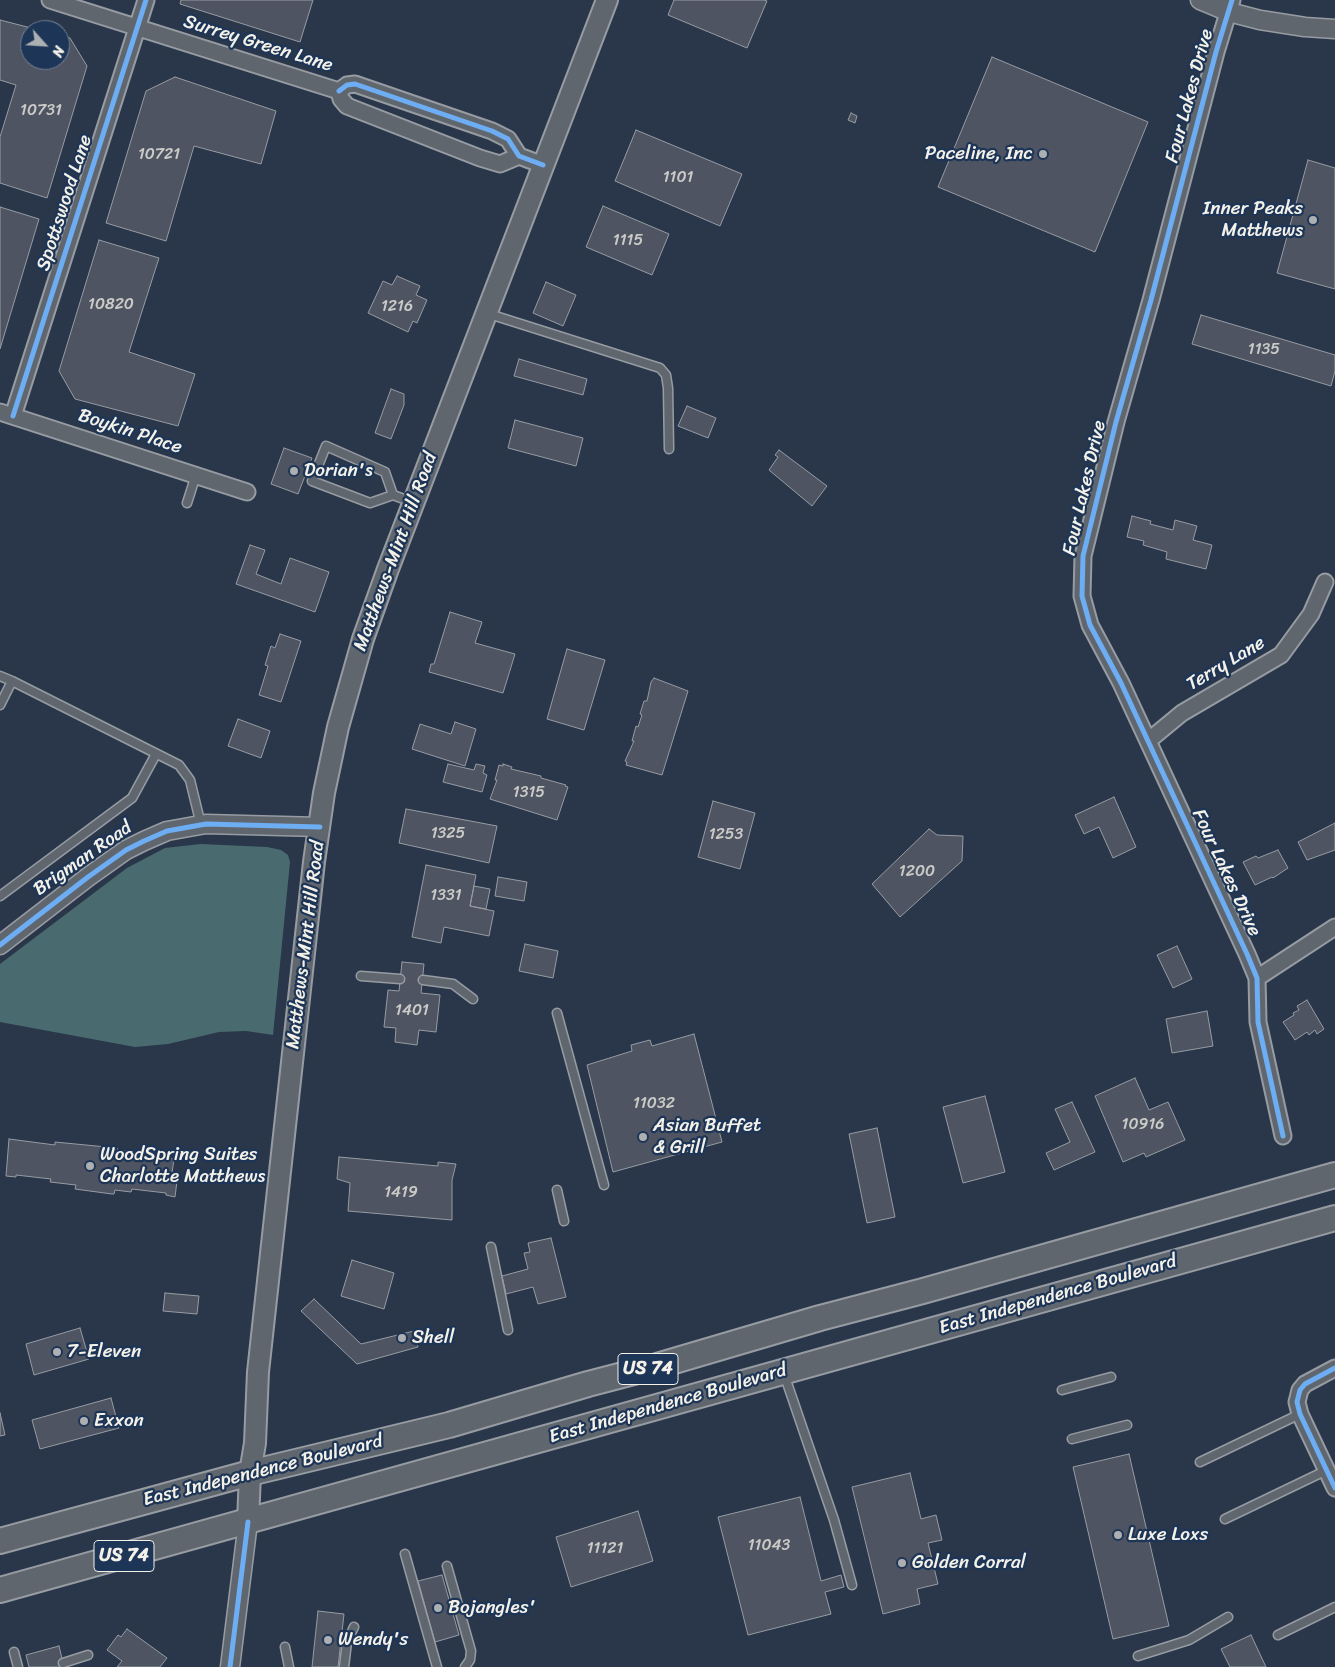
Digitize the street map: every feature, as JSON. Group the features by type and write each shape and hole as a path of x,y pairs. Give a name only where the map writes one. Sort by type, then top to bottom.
{"highway":[{"path":"1293,1186 1335,1170"},
{"name":"East Independence Boulevard","path":"0,1541 250,1473 457,1423 820,1318 1335,1175"},
{"name":"East Independence Boulevard","path":"0,1590 1335,1218"},
{"path":"1250,1241 1335,1226"}],"main road":[{"name":"Matthews-Mint Hill Road","path":"248,1522 250,1473 255,1443 258,1363 320,827 326,785 346,695 366,631 413,503 607,0"}],"street":[{"name":"Surrey Green Lane","path":"50,0 339,91"},
{"name":"Spottswood Lane","path":"7,414 146,0"},
{"path":"1200,0 1230,6 1260,20 1305,27 1335,29"},
{"name":"Four Lakes Drive","path":"1230,6 1116,422 1083,556 1082,596 1090,625 1117,675 1257,978 1258,1022 1283,1136"},
{"name":"Surrey Green Lane","path":"355,84 492,131 508,139 519,156 500,164 480,158 347,106 340,99 339,91 347,85 355,84"},
{"path":"519,156 543,165"},
{"name":"Boykin Place","path":"7,414 247,492"},
{"name":"Terry Lane","path":"1148,741 1182,713 1281,655 1311,614 1325,582"},
{"name":"Brigman Road","path":"1,942 126,850 167,831 202,825 226,824 320,827"},
{"path":"1257,978 1335,927"},
{"path":"1335,1368 1312,1379 1300,1390 1297,1402 1300,1414 1335,1488"},
{"name":"Matthews-Mint Hill Road","path":"230,1667 248,1522"}],"lane":[{"path":"486,313 660,368 666,375 668,388 669,449"},
{"path":"393,494 370,504 312,480 326,446 385,472 393,494 413,503"},
{"path":"187,503 196,474"},
{"path":"0,676 179,765 190,780 202,825"},
{"path":"0,704 12,682"},
{"path":"0,896 132,798 156,754"},
{"path":"361,976 400,979"},
{"path":"422,980 453,984 473,999"},
{"path":"557,1012 604,1184"},
{"path":"557,1190 564,1221"},
{"path":"491,1247 508,1330"},
{"path":"784,1372 834,1520 852,1585"},
{"path":"1062,1390 1111,1377"},
{"path":"1200,1462 1300,1414"},
{"path":"1072,1439 1127,1425"},
{"path":"1225,1519 1326,1470"},
{"path":"405,1554 437,1667"},
{"path":"447,1566 471,1651 470,1660 465,1667"},
{"path":"1278,1634 1335,1607"},
{"path":"1138,1656 1189,1640 1228,1617"},
{"path":"344,1667 347,1642 354,1627"},
{"path":"285,1648 289,1667"},
{"path":"14,1652 18,1667"},
{"path":"63,1663 88,1655"}],"green space":[{"path":"201,844 267,847 281,850 288,855 290,862 273,1035 246,1031 219,1032 168,1044 135,1047 0,1022 0,964 127,868 165,848"}],"building":[{"path":"181,0 313,0 300,42 180,4"},
{"path":"674,0 767,1 747,48 668,15"},
{"path":"0,20 20,25 20,70 70,70 70,38 87,66 47,198 0,183 0,137 16,85 0,80"},
{"name":"Paceline, Inc","path":"992,57 1148,122 1095,252 938,187"},
{"path":"175,77 276,111 261,164 194,146 166,241 106,223 146,91"},
{"path":"851,113 857,116 855,123 848,120"},
{"path":"636,130 742,174 720,226 615,181"},
{"name":"Inner Peaks Matthews","path":"1308,160 1335,168 1335,289 1277,273"},
{"path":"603,206 669,234 652,275 586,247"},
{"path":"0,207 39,219 0,349"},
{"path":"99,240 159,258 129,352 195,374 178,426 75,399 59,371"},
{"path":"397,276 420,286 416,295 427,300 417,323 413,321 408,332 368,313 383,281 392,285"},
{"path":"546,282 576,295 563,326 533,313"},
{"path":"1201,315 1335,355 1335,371 1331,386 1192,344"},
{"path":"519,359 587,379 583,395 514,376"},
{"path":"391,389 404,394 404,405 391,439 375,433"},
{"path":"687,406 716,418 708,438 678,426"},
{"path":"515,420 583,438 576,466 508,448"},
{"path":"284,448 312,458 298,494 271,484"},
{"path":"779,450 827,486 812,506 769,470 778,457 775,455"},
{"path":"1132,516 1151,521 1150,524 1173,530 1175,520 1197,526 1193,540 1212,545 1206,569 1166,559 1167,552 1143,545 1144,541 1127,537"},
{"path":"250,545 265,550 256,574 281,584 290,558 329,572 315,612 236,584"},
{"path":"450,612 482,622 475,643 515,654 503,693 429,672 431,664 434,664"},
{"path":"280,634 301,641 281,702 259,695 268,666 265,665 271,646 275,648"},
{"path":"567,649 605,660 584,730 547,719"},
{"path":"654,678 688,691 662,775 626,765 627,762 625,761 634,741 632,741 636,726 638,727 644,701 647,701 651,682"},
{"path":"238,719 270,731 261,758 228,746"},
{"path":"455,722 476,729 465,766 412,749 420,724 451,734"},
{"path":"448,764 474,770 476,764 485,766 483,773 487,775 482,792 443,782"},
{"path":"503,764 512,767 511,769 541,776 541,778 568,787 557,820 490,799 497,780 495,780 499,765 503,766"},
{"path":"1114,797 1136,847 1113,858 1099,827 1084,834 1075,815"},
{"path":"713,801 755,813 740,869 698,857"},
{"path":"406,809 497,826 489,863 399,843"},
{"path":"1335,823 1335,850 1307,860 1298,842"},
{"path":"929,829 937,835 963,836 962,861 900,917 872,884"},
{"path":"1278,850 1288,868 1273,878 1255,885 1243,862"},
{"path":"426,865 476,875 470,906 494,911 489,936 444,927 441,943 412,937"},
{"path":"498,877 527,882 524,901 495,896"},
{"path":"474,886 490,889 486,909 470,906"},
{"path":"525,944 558,951 553,978 519,971"},
{"path":"1177,946 1192,979 1173,988 1157,955"},
{"path":"402,962 424,964 421,993 440,995 436,1032 419,1030 417,1045 395,1042 396,1028 384,1027 388,990 399,991"},
{"path":"1307,1000 1324,1029 1317,1034 1315,1030 1309,1035 1307,1032 1295,1040 1283,1022 1299,1010 1297,1006"},
{"path":"1207,1011 1213,1046 1172,1053 1166,1019"},
{"path":"694,1034 722,1142 613,1172 587,1065 632,1051 631,1045 650,1040 652,1046"},
{"path":"1135,1078 1149,1110 1168,1102 1185,1140 1146,1157 1144,1153 1123,1162 1095,1096"},
{"path":"985,1096 1005,1172 963,1183 943,1107"},
{"path":"1072,1102 1095,1152 1054,1170 1046,1153 1070,1142 1055,1109"},
{"path":"877,1128 895,1217 867,1223 849,1134"},
{"name":"WoodSpring Suites Charlotte Matthews","path":"9,1139 55,1145 55,1142 117,1148 118,1150 136,1152 136,1155 174,1159 172,1173 178,1173 175,1197 166,1195 166,1193 132,1189 131,1192 115,1190 114,1194 112,1194 75,1189 76,1185 50,1182 51,1179 16,1175 16,1177 6,1176"},
{"path":"339,1157 438,1166 438,1162 456,1164 452,1180 452,1220 348,1211 350,1183 337,1179"},
{"path":"551,1238 566,1297 538,1304 533,1287 506,1294 502,1276 528,1269 524,1253 530,1252 528,1243"},
{"path":"352,1260 394,1273 384,1309 341,1296"},
{"path":"165,1293 199,1296 197,1314 163,1311"},
{"name":"Shell","path":"314,1299 361,1344 414,1331 418,1347 357,1364 301,1311"},
{"name":"7-Eleven","path":"80,1328 89,1359 34,1375 26,1344"},
{"path":"111,1398 119,1428 40,1449 32,1420"},
{"path":"0,1413 5,1435 0,1436"},
{"path":"1129,1454 1169,1626 1113,1639 1073,1467"},
{"name":"Golden Corral","path":"910,1473 921,1519 936,1515 942,1540 928,1543 938,1584 917,1589 920,1604 883,1614 852,1487"},
{"path":"800,1497 821,1581 841,1575 844,1587 825,1592 831,1614 748,1635 718,1517"},
{"path":"638,1511 653,1561 571,1587 556,1537"},
{"name":"Bojangles'","path":"442,1575 459,1635 435,1642 418,1581"},
{"name":"Wendy's","path":"318,1611 344,1614 338,1667 312,1667"},
{"path":"127,1629 167,1658 160,1667 117,1667 122,1661 107,1650 118,1635 121,1637"},
{"path":"1251,1635 1266,1667 1230,1667 1221,1649"},
{"path":"59,1646 64,1667 29,1667 26,1655"}],"cycle path":[{"path":"13,416 146,0"},
{"path":"1232,0 1216,52 1151,300 1116,422 1083,556 1082,596 1090,625 1121,683 1257,978 1258,1022 1283,1136"},
{"path":"339,91 347,85 355,84 492,131 508,139 519,156 543,165"},
{"path":"0,945 126,850 167,831 206,824 320,827"},
{"path":"1335,1368 1305,1384 1300,1390 1297,1402 1300,1414 1335,1488"},
{"path":"230,1667 248,1522"}],"place":[{"name":"Paceline, Inc","path":"1043,154"},
{"name":"Inner Peaks Matthews","path":"1313,220"},
{"name":"Dorian's","path":"294,471"},
{"name":"Asian Buffet & Grill","path":"643,1137"},
{"name":"WoodSpring Suites Charlotte Matthews","path":"90,1166"},
{"name":"Shell","path":"402,1338"},
{"name":"7-Eleven","path":"57,1352"},
{"name":"Exxon","path":"84,1421"},
{"name":"Luxe Loxs","path":"1118,1535"},
{"name":"Golden Corral","path":"902,1563"},
{"name":"Bojangles'","path":"438,1608"},
{"name":"Wendy's","path":"328,1640"}]}
